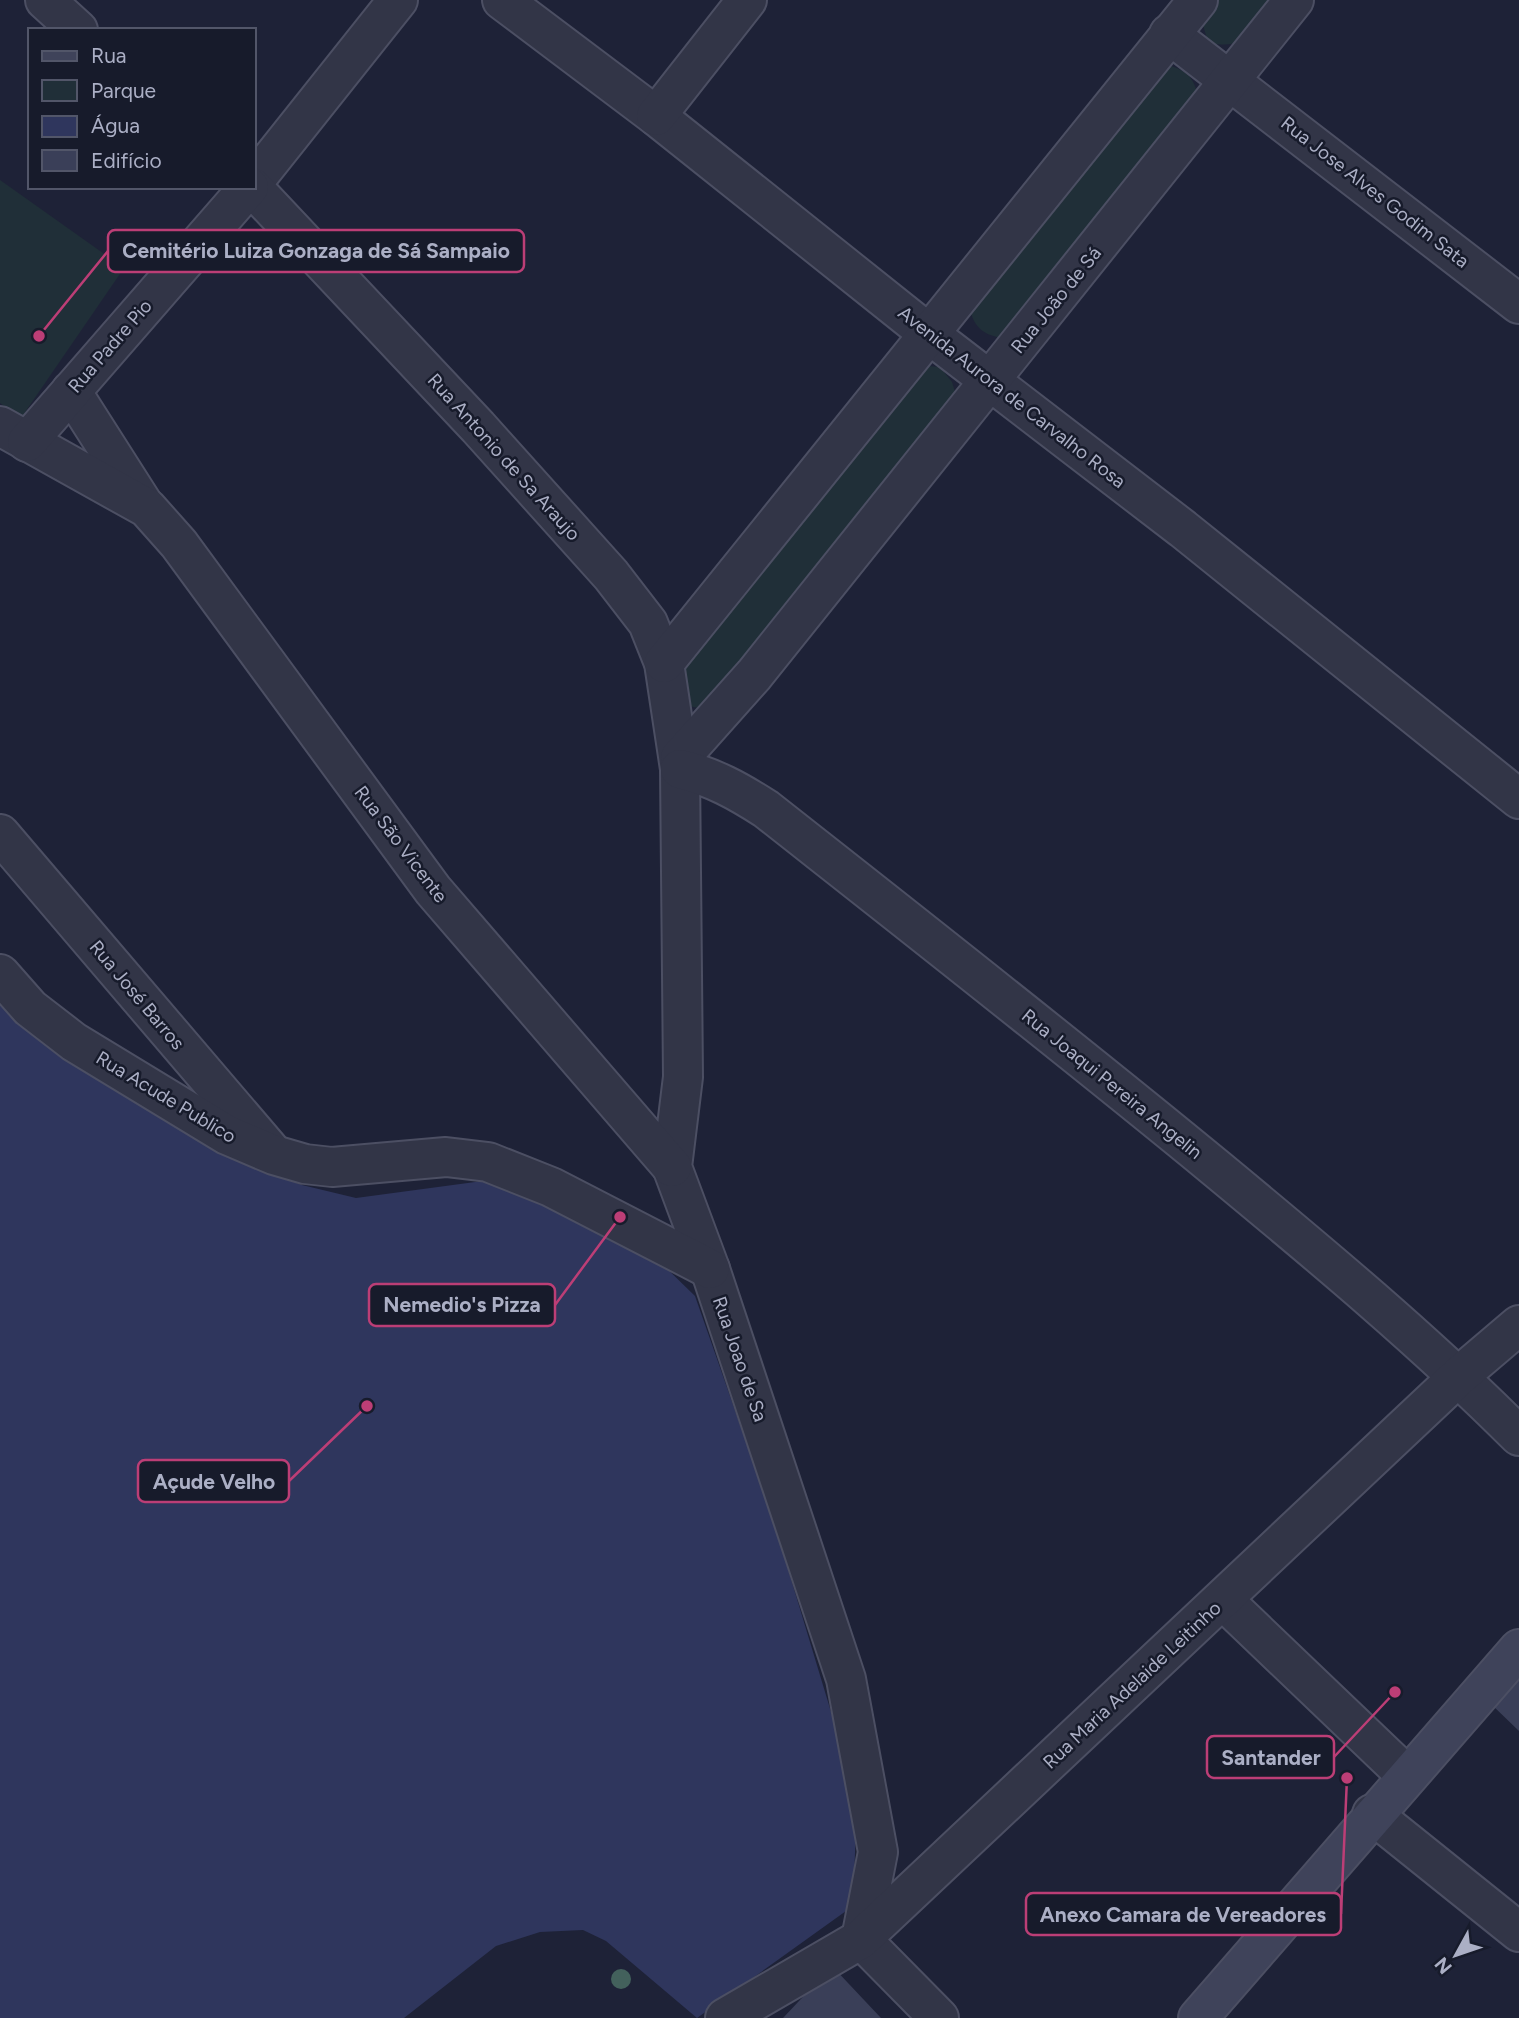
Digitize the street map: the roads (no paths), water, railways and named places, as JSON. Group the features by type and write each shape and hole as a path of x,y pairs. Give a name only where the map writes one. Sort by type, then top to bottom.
{"street":[{"path":"45,0 76,28"},
{"path":"256,178 398,0"},
{"name":"Avenida Aurora de Carvalho Rosa","path":"502,0 656,116 929,334 1183,529 1519,799"},
{"path":"656,116 747,0"},
{"path":"664,663 1198,0"},
{"name":"Rua João de Sá","path":"680,763 992,381 1294,0"},
{"name":"Rua Jose Alves Godim Sata","path":"1169,34 1519,304"},
{"name":"Rua Padre Pio","path":"13,434 71,391 248,189"},
{"name":"Rua Antonio de Sa Araujo","path":"252,189 478,427 611,575 648,624 664,663 680,763"},
{"name":"Rua São Vicente","path":"71,391 147,508 179,544 433,890 672,1167"},
{"name":"Rua São Vicente","path":"13,434 147,508"},
{"name":"Rua Joao de Sa","path":"680,763 683,1077 672,1167 710,1269 846,1679 878,1853 861,1939"},
{"name":"Rua Joaqui Pereira Angelin","path":"680,763 728,785 766,809 1117,1086 1320,1254 1459,1376 1519,1436"},
{"name":"Rua José Barros","path":"0,834 274,1155"},
{"name":"Rua Acude Publico","path":"0,974 30,1008 74,1042 226,1135 274,1155 305,1164 332,1167 446,1157 488,1162 551,1187 710,1269"},
{"name":"Rua Maria Adelaide Leitinho","path":"725,2018 861,1939 1459,1376 1519,1325"},
{"path":"1223,1600 1406,1775"},
{"path":"1198,2018 1406,1775 1519,1649"},
{"path":"1373,1814 1519,1932"},
{"path":"861,1939 939,2018"}],"water":[{"path":"0,996 242,1162 302,1185 356,1198 490,1180 554,1205 656,1258 695,1296 772,1516 838,1735 856,1826 853,1906 697,2018 606,1941 583,1930 540,1932 496,1946 404,2018 0,2018"}],"place":[{"name":"Cemitério Luiza Gonzaga de Sá Sampaio","path":"39,336"},
{"name":"Nemedio's Pizza","path":"620,1217"},
{"name":"Açude Velho","path":"367,1406"},
{"name":"Santander","path":"1395,1692"},
{"name":"Anexo Camara de Vereadores","path":"1347,1778"}]}
